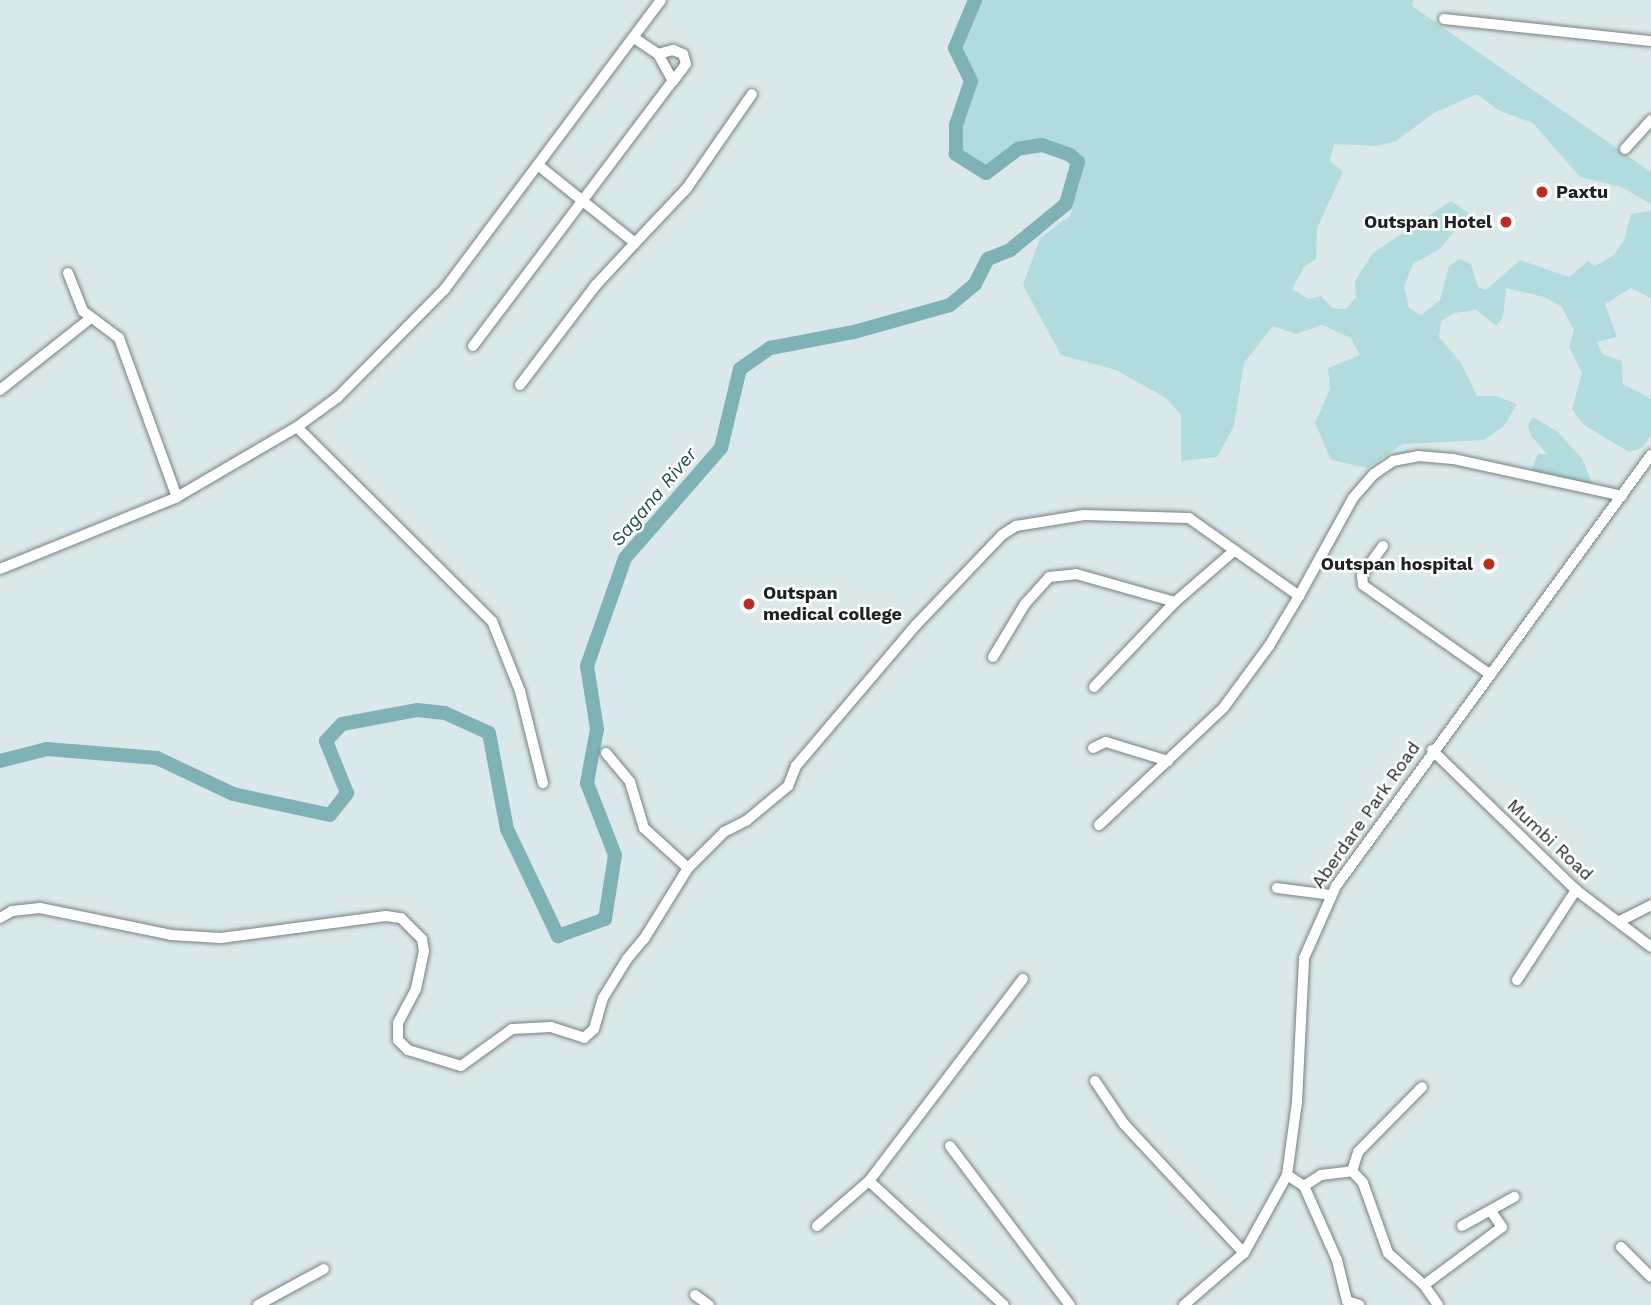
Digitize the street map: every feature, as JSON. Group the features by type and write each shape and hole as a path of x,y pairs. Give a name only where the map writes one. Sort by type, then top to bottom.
{"street":[{"path":"0,569 177,497 297,427 338,397 423,315 661,0"},
{"path":"1444,19 1651,41"},
{"path":"634,38 658,54 673,81"},
{"path":"473,346 531,274 581,200 686,64 683,54 673,50 658,54"},
{"path":"520,385 603,276 687,188 752,94"},
{"path":"1625,149 1651,120"},
{"path":"538,165 635,243"},
{"path":"68,273 79,306 119,338 177,497"},
{"path":"0,390 91,317"},
{"path":"297,427 492,621 520,691 543,783"},
{"name":"Aberdare Park Road","path":"1184,1305 1244,1253 1287,1175 1297,1102 1304,958 1331,895 1488,673 1651,455"},
{"path":"1099,825 1168,761 1247,678 1299,596 1353,498 1374,474 1393,461 1418,456 1453,459 1622,496"},
{"path":"0,918 23,908 40,908 171,935 221,937 386,916 401,918 422,939 424,951 416,989 398,1023 398,1040 418,1056 461,1066 512,1029 551,1027 584,1038 594,1029 603,998 627,958 644,939 688,868 724,832 747,821 788,786 796,766 923,617 1002,535 1016,526 1084,515 1189,518 1299,596"},
{"path":"1383,547 1362,575 1363,585 1488,673"},
{"path":"1094,687 1175,602 1235,550"},
{"path":"993,657 1025,604 1049,577 1076,574 1175,602"},
{"path":"1093,748 1106,742 1168,761"},
{"name":"Mumbi Road","path":"1432,750 1576,890 1651,947"},
{"path":"606,753 630,782 644,828 688,868"},
{"path":"1277,888 1331,895"},
{"path":"1517,980 1576,890"},
{"path":"1620,921 1651,905"},
{"path":"817,1226 869,1181 1023,979"},
{"path":"1095,1081 1124,1124 1244,1253"},
{"path":"1352,1171 1358,1152 1422,1087"},
{"path":"950,1146 1070,1305"},
{"path":"1304,1185 1321,1175 1352,1171"},
{"path":"1352,1171 1363,1183 1388,1252 1424,1285 1438,1305"},
{"path":"1287,1175 1304,1185 1337,1260 1347,1301"},
{"path":"869,1181 1003,1305"},
{"path":"1462,1226 1514,1197"},
{"path":"1424,1285 1503,1227 1491,1211"},
{"path":"1621,1247 1651,1277"},
{"path":"258,1305 324,1269"},
{"path":"695,1295 709,1305"},
{"path":"1335,1305 1347,1301 1359,1305"}],"shaded area":[{"path":"975,0 1413,0 1412,6 1651,172 1651,204 1621,187 1580,177 1533,123 1498,110 1477,94 1434,113 1396,141 1377,146 1334,144 1330,161 1343,172 1317,228 1316,259 1304,267 1292,289 1309,299 1321,296 1332,308 1346,309 1356,297 1355,281 1373,253 1451,201 1469,213 1440,249 1413,264 1404,287 1409,308 1421,315 1440,300 1449,266 1460,259 1471,264 1478,287 1486,290 1520,260 1569,277 1588,261 1595,266 1614,255 1624,240 1631,214 1651,211 1651,298 1631,288 1605,304 1617,337 1597,342 1602,354 1622,361 1623,384 1651,399 1651,435 1642,448 1629,452 1584,425 1572,409 1582,373 1569,347 1574,330 1561,306 1544,297 1506,288 1503,317 1496,326 1477,310 1454,313 1441,321 1439,337 1461,363 1477,396 1496,396 1517,404 1504,426 1484,440 1403,444 1367,468 1331,460 1315,423 1330,389 1328,368 1360,355 1351,338 1322,325 1296,334 1273,326 1244,363 1234,426 1217,457 1181,461 1181,415 1166,398 1116,370 1061,355 1023,285 1040,238 1070,216 1080,182 1078,162 1042,145 1018,149 986,173 956,154 956,125 971,81 955,48"},
{"path":"1533,417 1558,432 1583,460 1592,484 1531,470 1538,454 1547,454 1531,436 1528,426"}],"waterway":[{"name":"Sagana River","path":"0,761 47,749 157,758 233,794 330,815 347,793 326,741 342,724 417,710 445,713 489,733 507,829 558,936 605,919 615,855 587,783 597,729 587,666 625,558 721,448 740,369 770,348 854,332 950,305 975,284 988,259 1010,250 1066,204 1078,162 1070,155 1042,145 1018,149 986,173 956,154 956,125 971,81 955,48 975,0"}],"place":[{"name":"Paxtu","path":"1542,192"},
{"name":"Outspan Hotel","path":"1506,222"},
{"name":"Outspan hospital","path":"1489,564"},
{"name":"Outspan medical college","path":"749,604"}]}
